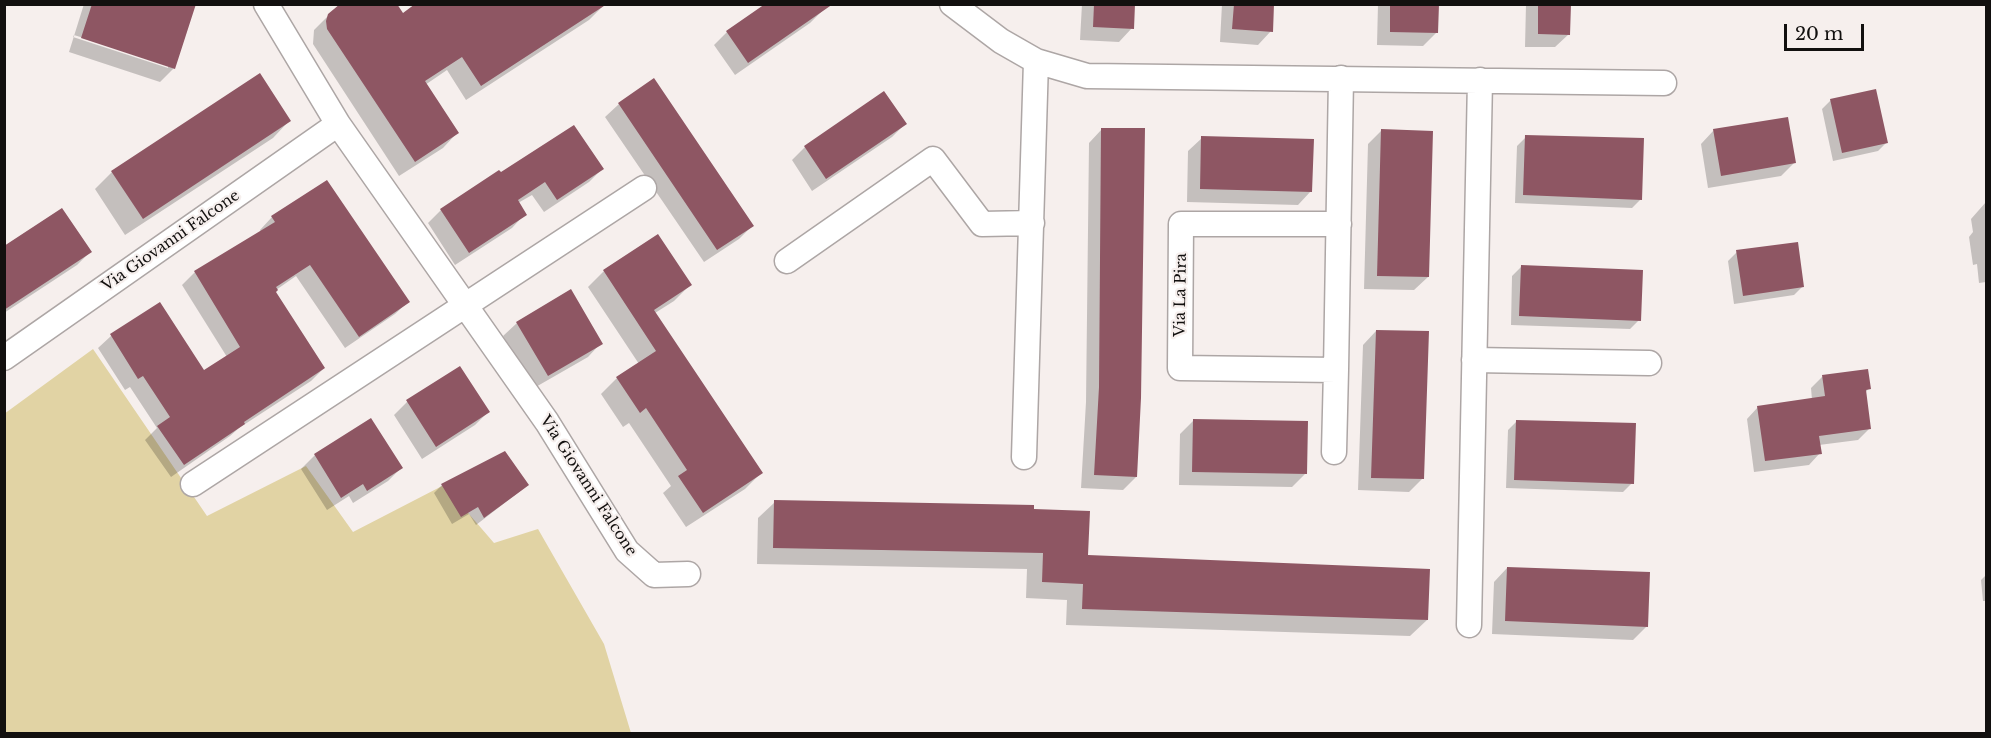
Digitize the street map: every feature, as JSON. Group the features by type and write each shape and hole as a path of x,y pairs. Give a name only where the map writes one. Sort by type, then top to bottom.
{"street":[{"name":"Via Giovanni Falcone","path":"266,4 338,124 547,422 627,551 654,575 688,574"},
{"path":"952,4 1001,41 1036,61 1087,75 1664,83"},
{"path":"1024,457 1036,61"},
{"path":"1334,452 1341,78"},
{"path":"1469,625 1480,80"},
{"name":"Via Giovanni Falcone","path":"4,358 338,124"},
{"path":"787,261 933,159 982,224 1032,223"},
{"path":"193,484 644,188"},
{"name":"Via La Pira","path":"1336,370 1180,368 1181,224 1338,224"},
{"path":"1474,360 1649,363"}],"shaded area":[{"path":"93,349 207,516 306,466 353,532 444,485 494,543 538,529 604,644 631,733 5,733 4,414"}],"building":[{"path":"92,4 196,4 175,69 81,38"},
{"path":"340,4 397,4 403,13 415,4 607,4 481,86 462,57 425,81 459,133 415,162 327,29 328,14"},
{"path":"765,4 833,4 748,63 726,31"},
{"path":"1094,4 1135,4 1134,29 1093,27"},
{"path":"1234,4 1274,4 1273,32 1232,29"},
{"path":"1390,4 1439,4 1438,33 1390,32"},
{"path":"1538,4 1571,4 1570,35 1538,34"},
{"path":"260,73 291,121 143,219 111,171"},
{"path":"654,78 754,226 717,250 618,103"},
{"path":"1876,89 1888,143 1842,153 1830,99"},
{"path":"884,91 907,124 826,179 804,146"},
{"path":"1788,117 1796,163 1721,176 1713,129"},
{"path":"574,125 604,169 557,200 545,182 518,200 527,215 469,253 440,209"},
{"path":"1101,128 1145,128 1141,398 1137,477 1094,475 1099,387"},
{"path":"1381,129 1433,131 1429,277 1377,276"},
{"path":"1525,135 1644,138 1642,200 1523,195"},
{"path":"1201,136 1314,139 1312,192 1200,189"},
{"path":"327,180 410,302 359,337 310,265 276,287 278,290 276,292 325,368 184,465 157,426 170,417 143,376 138,379 110,334 160,302 204,370 240,347 194,271 275,222 271,216"},
{"path":"62,208 92,252 4,310 4,246"},
{"path":"658,234 692,285 654,310 763,473 703,513 678,476 687,470 646,408 640,413 616,377 656,351 603,270"},
{"path":"1798,242 1804,287 1743,296 1736,250"},
{"path":"1521,265 1643,270 1641,321 1519,316"},
{"path":"571,289 603,344 548,376 516,322"},
{"path":"1376,330 1429,331 1424,479 1371,478"},
{"path":"460,366 490,412 436,447 406,400"},
{"path":"1868,369 1871,389 1866,390 1871,429 1819,436 1822,454 1765,461 1757,406 1825,396 1822,375"},
{"path":"371,418 403,468 367,491 363,484 341,498 314,454"},
{"path":"1193,419 1308,421 1307,474 1192,472"},
{"path":"1516,420 1636,423 1634,484 1514,480"},
{"path":"505,451 529,485 484,518 478,507 461,517 441,484"},
{"path":"774,500 1034,505 1034,509 1090,511 1088,555 1430,569 1428,620 1082,609 1083,584 1042,582 1043,553 773,548"},
{"path":"1507,567 1650,572 1648,627 1505,621"}]}
